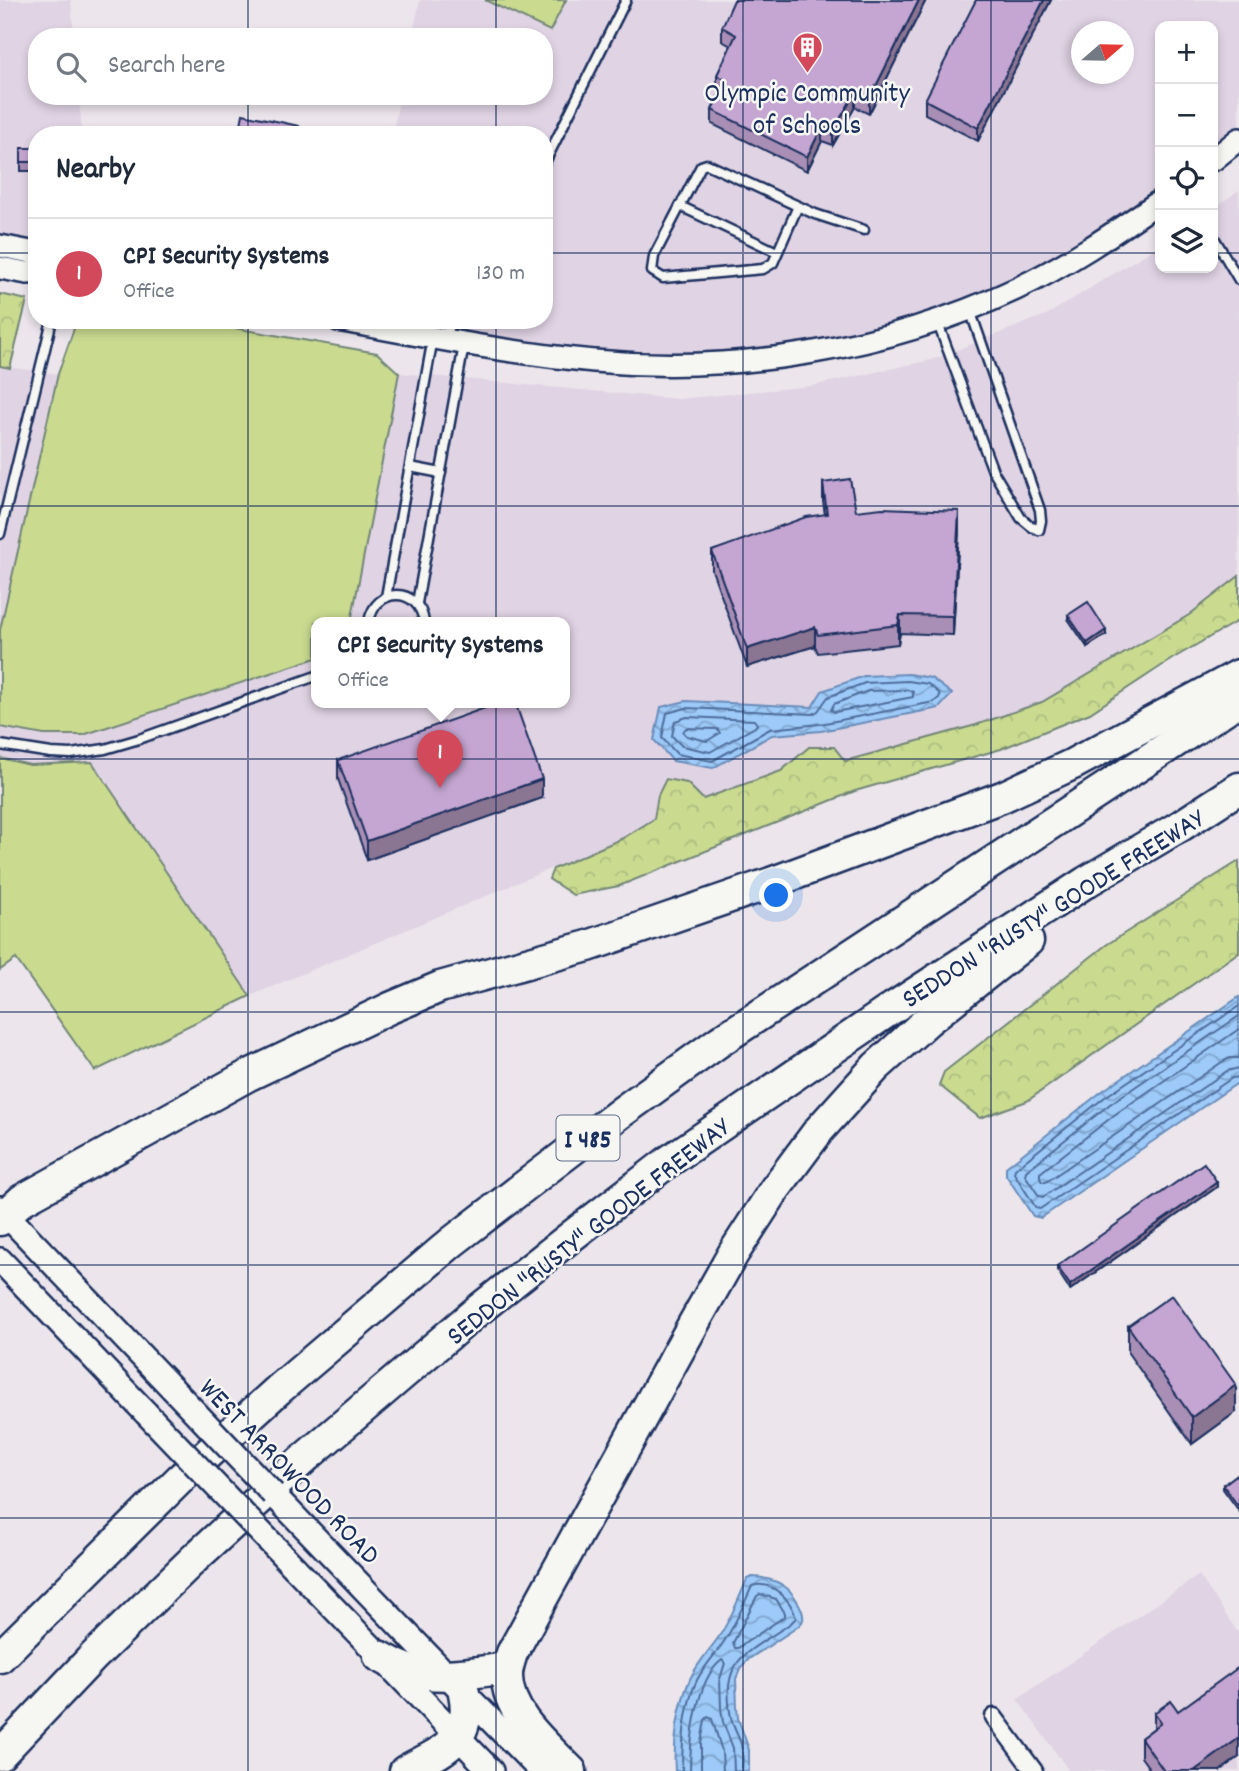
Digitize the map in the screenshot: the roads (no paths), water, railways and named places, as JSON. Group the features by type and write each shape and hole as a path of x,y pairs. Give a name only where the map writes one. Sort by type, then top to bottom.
{"highway":[{"path":"2,1214 22,1200 247,1076 390,1008 440,987 588,946 758,888 1002,797 1073,764 1239,675"},
{"name":"I 485","path":"0,1657 181,1478 278,1390 424,1266 517,1192 720,1041 1239,700"},
{"name":"SEDDON \"RUSTY\" GOODE FREEWAY","path":"0,1755 94,1656 307,1456 477,1311 573,1235 669,1161 851,1036 1086,882 1239,788"},
{"path":"571,1771 517,1712 510,1697 507,1668 512,1653 569,1547 733,1254 775,1189 819,1130 876,1067 978,979 1182,825"},
{"path":"379,1656 409,1670 431,1674 455,1684 467,1715 458,1738 443,1750 405,1771"},
{"path":"455,1684 464,1674 507,1668"}],"main road":[{"name":"WEST ARROWOOD ROAD","path":"2,1214 541,1771"},
{"path":"0,1260 491,1771"}],"street":[{"path":"1218,156 1239,139"},
{"path":"385,329 528,354 596,361 720,363 779,357 852,345 917,328 970,309 1065,264 1155,204"},
{"path":"0,246 28,251"},
{"path":"0,268 28,273"},
{"path":"993,1717 1034,1771"}],"lane":[{"path":"553,146 626,0"},
{"path":"798,206 773,263 763,269 663,278 652,271 654,256 701,166 707,164 798,206 815,214 864,230"},
{"path":"680,206 777,252"},
{"path":"1218,244 1239,280"},
{"path":"937,321 993,471 1021,518 1039,530 1040,510 970,309"},
{"path":"0,534 50,329"},
{"path":"386,597 410,467 438,339 446,329"},
{"path":"416,603 464,344"},
{"path":"410,467 441,473"},
{"path":"370,617 376,604 386,597 400,595 416,603 423,617"},
{"path":"0,745 51,753 105,749 311,678"}],"water":[{"path":"909,674 931,678 952,694 939,708 821,731 772,735 713,768 673,761 654,740 661,707 686,701 812,707 822,691 864,676"},
{"path":"1239,997 1239,1082 1041,1218 1033,1216 1006,1175 1006,1167 1101,1092"},
{"path":"747,1579 768,1579 784,1586 797,1601 803,1620 796,1628 749,1659 741,1667 736,1679 738,1718 749,1750 749,1771 675,1771 677,1724 690,1679 726,1624"}],"place":[{"name":"Olympic Community of Schools","path":"807,74"},
{"name":"CPI Security Systems","path":"440,788"}]}
